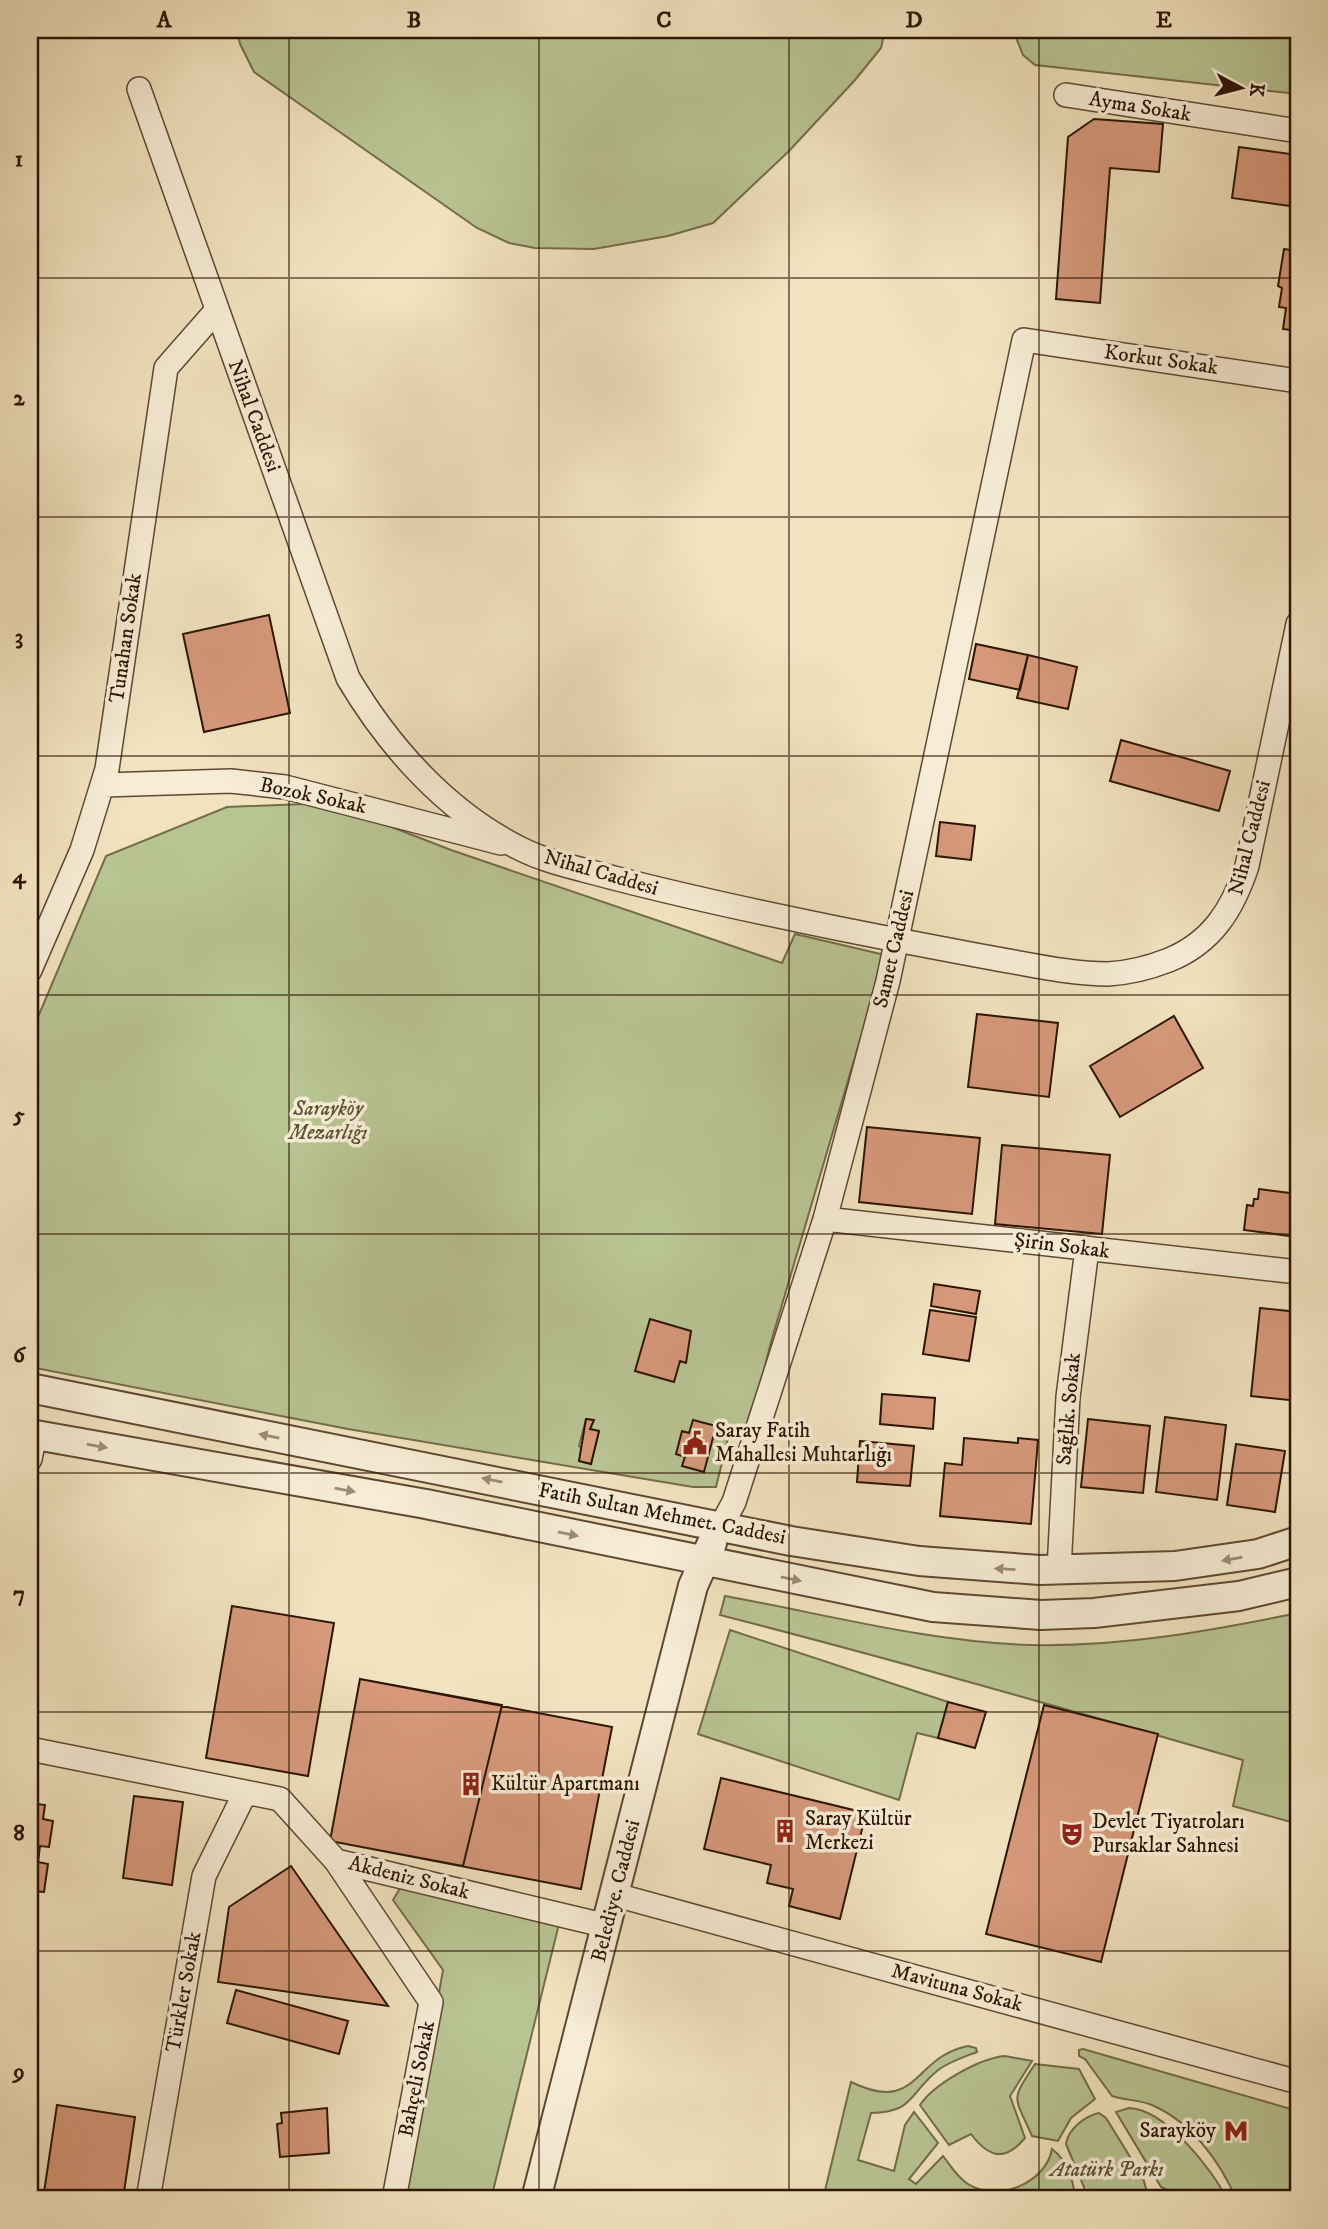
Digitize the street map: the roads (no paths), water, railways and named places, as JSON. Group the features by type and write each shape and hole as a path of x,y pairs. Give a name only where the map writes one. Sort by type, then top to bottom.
{"street":[{"name":"Nihal Caddesi","path":"139,89 348,678 374,722 437,791 518,848 555,862 680,895 897,941 1049,968 1108,974 1171,959 1223,921 1236,901 1247,866 1293,673 1298,624"},
{"name":"Ayma Sokak","path":"1066,96 1298,131"},
{"name":"Tunahan Sokak","path":"30,970 82,850 103,785 166,368 216,311"},
{"name":"Korkut Sokak","path":"1024,340 1298,381"},
{"name":"Samet Caddesi","path":"712,1543 734,1502 825,1219 897,941 1024,340"},
{"name":"Bozok Sokak","path":"103,785 231,781 285,787 518,848"},
{"name":"Şirin Sokak","path":"825,1219 1298,1272"},
{"name":"Sağlık. Sokak","path":"1059,1570 1068,1397 1087,1250"},
{"name":"Fatih Sultan Mehmet. Caddesi","path":"30,1388 712,1543 933,1607 1041,1615 1164,1607 1239,1596 1298,1582"},
{"name":"Fatih Sultan Mehmet. Caddesi","path":"31,1443 426,1504 712,1543 984,1568 1059,1570 1175,1566 1226,1560 1298,1541"},
{"name":"Belediye. Caddesi","path":"536,2199 693,1586 712,1543"},
{"name":"Akdeniz Sokak","path":"30,1748 280,1799 336,1861 607,1926"},
{"name":"Türkler Sokak","path":"148,2199 204,1875 245,1793"},
{"name":"Bahçeli Sokak","path":"336,1861 431,2002 394,2199"},
{"name":"Mavituna Sokak","path":"616,1895 1298,2082"}],"place":[{"name":"Saray Fatih Mahallesi Muhtarlığı","path":"695,1443"},
{"name":"Kültür Apartmanı","path":"471,1784"},
{"name":"Saray Kültür Merkezi","path":"785,1831"},
{"name":"Devlet Tiyatroları Pursaklar Sahnesi","path":"1072,1834"},
{"name":"Sarayköy","path":"1236,2131"}],"park label":[{"name":"Sarayköy Mezarlığı","path":"328,1121"},
{"name":"Atatürk Parkı","path":"1107,2170"}]}
